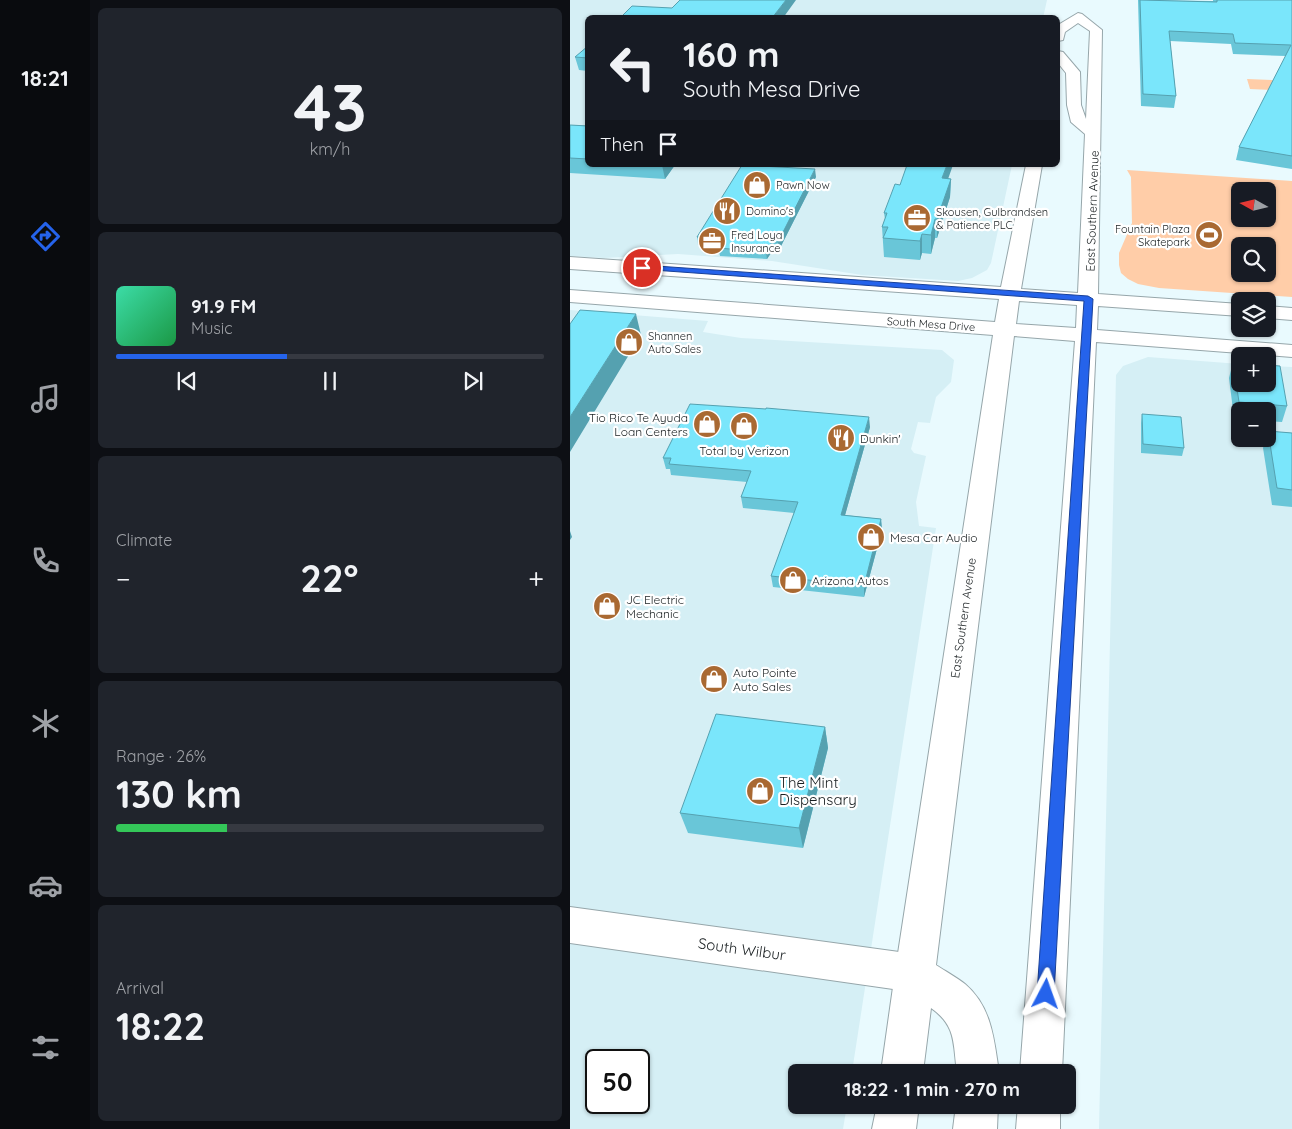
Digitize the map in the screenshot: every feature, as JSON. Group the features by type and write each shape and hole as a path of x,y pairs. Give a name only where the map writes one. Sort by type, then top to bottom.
{"main road":[{"path":"1060,29 1078,17 1080,1"},
{"name":"East Southern Avenue","path":"1041,1064 1086,335 1094,133 1096,30 1078,17"},
{"path":"1060,57 1073,72 1074,105 1080,122 1094,133"},
{"name":"East Southern Avenue","path":"903,1064 914,973 1010,294 1034,167"},
{"path":"570,263 1231,309"},
{"path":"570,276 604,276 660,269"},
{"name":"South Mesa Drive","path":"570,296 1292,351"},
{"path":"1276,313 1292,314"},
{"name":"South Wilbur","path":"570,925 914,973"},
{"path":"914,973 952,999 971,1023 977,1064"},
{"path":"894,1129 896,1114"},
{"path":"975,1129 976,1114"},
{"path":"1038,1129 1039,1114"}],"shaded area":[{"path":"570,0 1047,0 1044,15 585,15 585,167 1012,167 991,263 987,270 972,278 958,281 862,275 772,261 678,254 604,258 570,256"},
{"path":"1247,79 1292,81 1292,91 1250,89"},
{"name":"Fountain Plaza Skatepark","path":"1127,170 1292,181 1292,297 1276,296 1276,292 1231,293 1159,288 1138,284 1121,273 1119,265 1119,253 1132,223 1131,177"},
{"path":"570,310 708,321 703,332 741,338 942,350 954,360 951,382 936,397 930,423 918,422 911,449 914,453 926,456 916,502 919,526 936,528 853,1064 788,1064 788,1114 846,1114 843,1129 570,1129"},
{"path":"1148,357 1231,363 1231,392 1276,392 1276,366 1292,367 1292,1129 1099,1129 1116,375 1123,366"}],"building":[{"path":"680,0 786,0 774,15 623,15 632,6 672,8"},
{"path":"1140,0 1217,2 1217,0 1292,0 1292,156 1239,147 1291,45 1235,43 1233,34 1169,31 1176,96 1143,94"},
{"path":"585,49 585,58 575,57"},
{"path":"570,125 585,126 585,159 570,158"},
{"path":"741,167 815,169 778,242 772,242 766,252 718,248 724,239 697,237"},
{"name":"Skousen, Gulbrandsen & Patience PLC","path":"906,167 946,167 942,178 951,179 937,219 935,219 931,235 922,234 920,241 883,238 888,227 882,227 887,213 884,213 895,184 900,185"},
{"path":"580,310 636,314 570,417 570,324"},
{"path":"1276,366 1280,366 1287,406 1276,405 1276,402 1239,402 1238,392 1276,392"},
{"path":"690,404 766,408 869,417 841,515 881,519 864,586 771,576 798,502 741,497 751,471 669,464 671,458 663,458"},
{"path":"1142,414 1181,417 1184,448 1143,444"},
{"path":"1276,432 1292,433 1292,490 1277,488 1271,447 1276,447"},
{"name":"The Mint Dispensary","path":"716,714 825,727 799,828 680,813"}],"place":[{"name":"Pawn Now","path":"757,185"},
{"name":"Domino's","path":"727,211"},
{"name":"Skousen, Gulbrandsen & Patience PLC","path":"917,218"},
{"name":"Fountain Plaza Skatepark","path":"1209,235"},
{"name":"Fred Loya Insurance","path":"712,241"},
{"name":"Shannen Auto Sales","path":"629,342"},
{"name":"Tio Rico Te Ayuda Loan Centers","path":"707,424"},
{"name":"Total by Verizon","path":"744,426"},
{"name":"Dunkin'","path":"841,438"},
{"name":"Mesa Car Audio","path":"871,537"},
{"name":"Arizona Autos","path":"793,580"},
{"name":"JC Electric Mechanic","path":"607,606"},
{"name":"Auto Pointe Auto Sales","path":"714,679"},
{"name":"The Mint Dispensary","path":"760,791"}],"route":[{"path":"642,268 1088,299 1046,994"}]}
